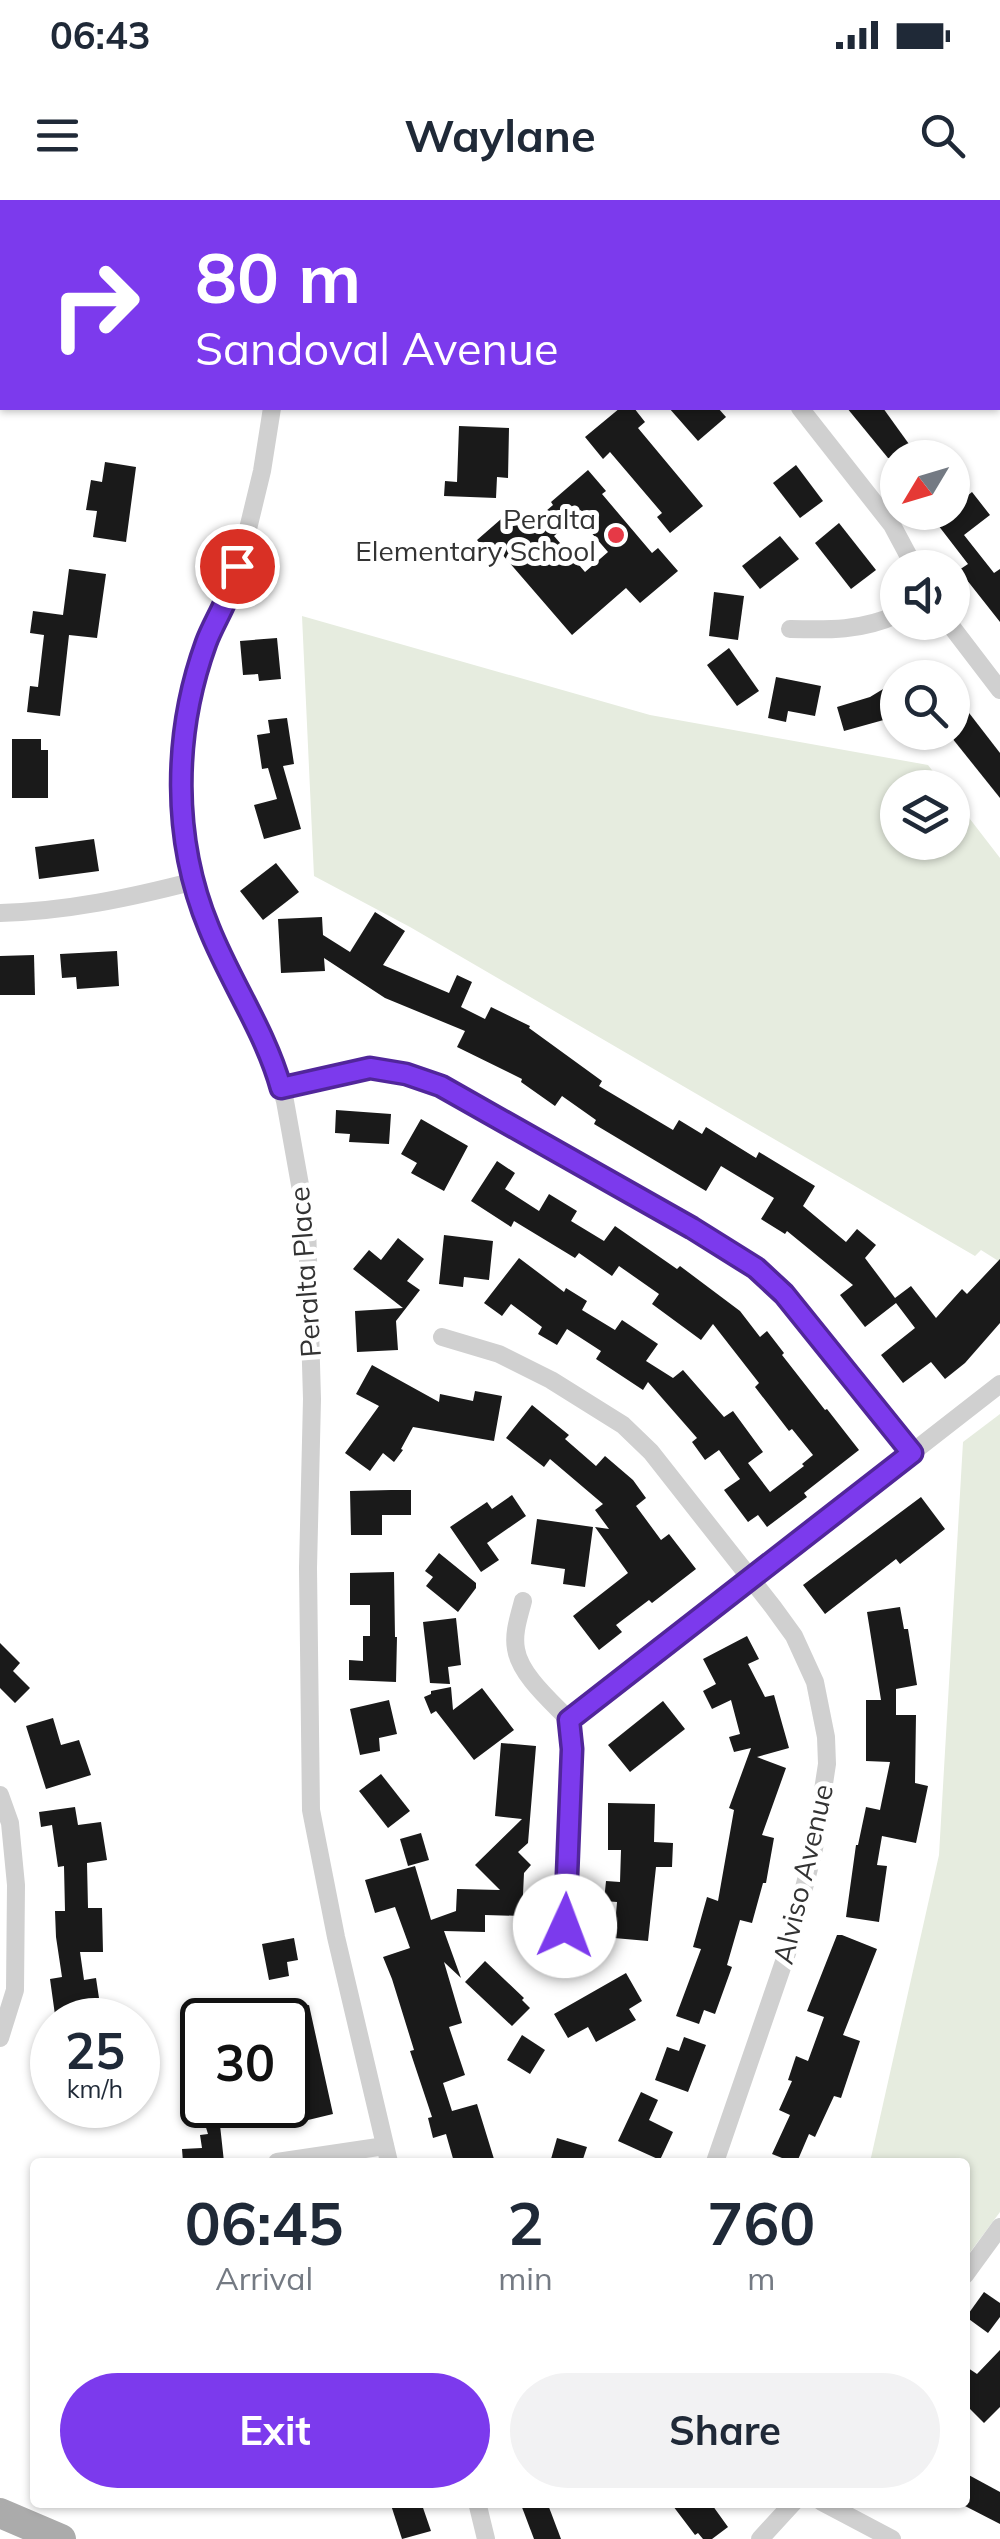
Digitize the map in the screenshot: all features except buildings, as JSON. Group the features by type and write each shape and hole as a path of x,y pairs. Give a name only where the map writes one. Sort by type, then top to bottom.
{"main road":[{"path":"0,2513 62,2539"}],"street":[{"name":"Peralta Place","path":"272,410 247,533 227,598 206,642 188,711 180,788 184,831 206,924 276,1070 307,1224 312,1399 308,1568 311,1810 387,2154"},
{"path":"802,410 892,525 905,550"},
{"path":"790,628 836,630 880,622"},
{"path":"962,640 1000,690"},
{"path":"0,913 50,912 195,881"},
{"path":"281,1088 370,1068 424,1080 692,1228 756,1268 784,1294 912,1453"},
{"name":"Alviso Avenue","path":"442,1337 498,1354 565,1388 623,1425 651,1452 751,1578 794,1636 805,1658 822,1710 827,1764 814,1849 788,1950 716,2158"},
{"path":"569,1720 1000,1384"},
{"path":"522,1601 515,1648 520,1663 569,1720 572,1749 564,1961"},
{"path":"0,1794 10,1823 16,1884 15,1990 0,2038"},
{"path":"332,2158 387,2154"},
{"path":"970,2268 1000,2226"},
{"path":"478,2508 486,2539"},
{"path":"760,2539 788,2508"},
{"path":"833,2508 892,2539"}],"shaded area":[{"path":"302,616 650,715 928,765 932,770 880,770 880,860 970,860 970,819 1000,858 1000,1262 981,1250 975,1256 410,927 314,876"},
{"path":"1000,1414 1000,2212 970,2252 970,2158 871,2158 939,1855 963,1442"}],"place":[{"name":"Peralta Elementary School","path":"616,535"}],"route":[{"path":"237,566 206,642 188,711 180,788 184,831 206,924 251,1013 281,1088 370,1068 406,1074 441,1086 692,1228 756,1268 784,1294 912,1453 569,1720 572,1749 565,1926"}]}
